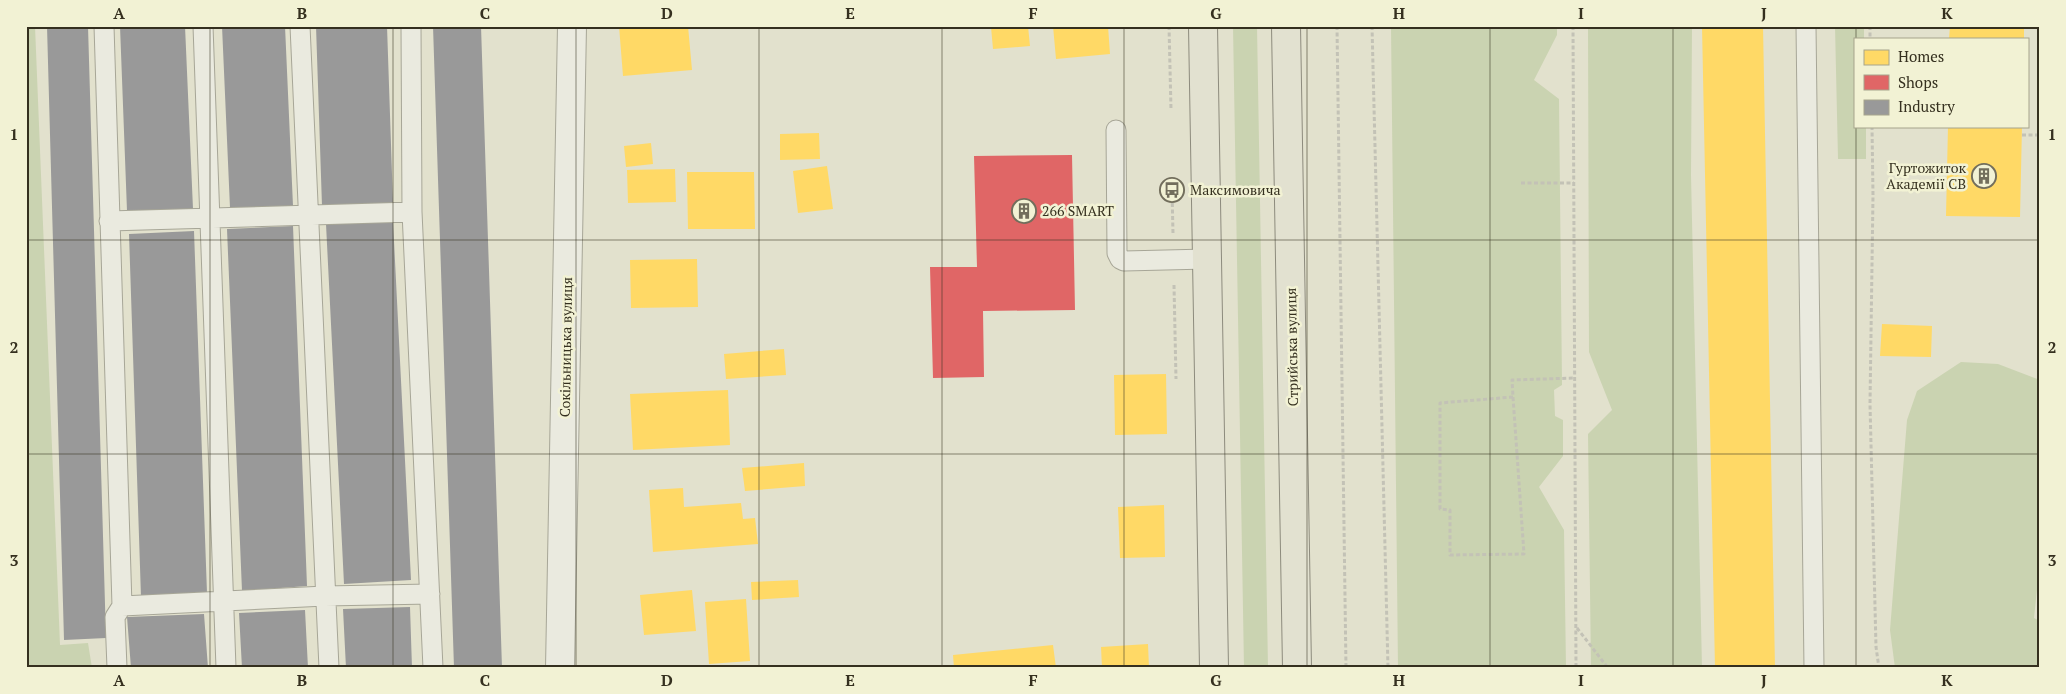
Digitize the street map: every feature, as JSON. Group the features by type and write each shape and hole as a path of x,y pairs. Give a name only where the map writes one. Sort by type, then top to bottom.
{"main road":[{"path":"1203,26 1214,668"},
{"name":"Стрийська вулиця","path":"1286,26 1297,668"}],"street":[{"name":"Сокільницька вулиця","path":"560,668 572,26"}],"lane":[{"path":"104,26 122,606 115,617 117,668"},
{"path":"203,26 226,668"},
{"path":"300,26 328,668"},
{"path":"412,26 412,212 433,668"},
{"path":"1806,26 1814,668"},
{"path":"1116,130 1117,253 1120,259 1124,261 1207,259"},
{"path":"109,221 412,212"},
{"path":"122,606 325,596 430,594"}],"path":[{"path":"1169,26 1171,110"},
{"path":"1337,26 1346,668"},
{"path":"1372,26 1388,668"},
{"path":"1573,26 1576,668"},
{"path":"1872,128 1870,404 1876,647 1879,668"},
{"path":"2022,135 2040,135"},
{"path":"1520,183 1574,183"},
{"path":"1513,397 1440,403 1440,509 1450,510 1450,555 1524,554 1512,380 1575,378"},
{"path":"1576,627 1608,668"}],"green space":[{"path":"26,26 35,26 60,645 88,643 92,668 26,668"},
{"path":"1233,26 1257,26 1268,668 1244,668"},
{"path":"1391,26 1557,26 1557,35 1534,80 1559,99 1562,385 1554,390 1555,416 1563,420 1563,456 1539,487 1564,530 1566,668 1398,668"},
{"path":"1588,26 1692,26 1691,175 1702,668 1591,668 1588,434 1612,410 1589,352"},
{"path":"1835,26 1864,26 1864,38 1854,38 1854,128 1866,128 1866,159 1838,159"},
{"path":"1961,362 1998,364 2040,380 2040,561 2034,618 2040,621 2040,668 1895,668 1890,630 1907,420 1917,391"}],"building: Homes":[{"path":"619,26 688,26 692,70 623,76"},
{"path":"1028,26 1030,46 993,49 991,27"},
{"path":"1053,26 1108,26 1110,54 1056,59"},
{"path":"1702,26 1763,26 1775,668 1715,668"},
{"path":"1950,26 2024,26 2024,38 1949,38"},
{"name":"Гуртожиток Академії СВ","path":"1948,128 2022,128 2020,217 1946,216"},
{"path":"819,133 820,159 780,160 780,134"},
{"path":"651,143 653,164 626,167 624,146"},
{"path":"827,166 833,209 798,213 793,171"},
{"path":"675,169 676,202 628,203 627,170"},
{"path":"687,172 754,172 755,229 688,229"},
{"path":"697,259 698,307 631,308 630,260"},
{"path":"1882,324 1932,326 1931,357 1880,356"},
{"path":"784,349 786,375 726,379 724,354"},
{"path":"1166,374 1167,434 1115,435 1114,375"},
{"path":"728,390 730,445 633,450 630,394"},
{"path":"804,463 805,486 745,491 742,468"},
{"path":"683,488 684,507 741,503 743,519 755,518 758,544 653,552 649,490"},
{"path":"1164,505 1165,557 1120,558 1118,507"},
{"path":"798,580 799,597 752,600 751,582"},
{"path":"692,590 696,631 644,635 640,595"},
{"path":"746,599 750,661 709,664 705,602"},
{"path":"1148,644 1149,668 1102,668 1101,647"},
{"path":"1053,645 1056,668 954,668 953,655"}],"building: Shops":[{"name":"266 SMART","path":"1072,155 1075,310 983,311 984,377 933,378 930,267 977,267 974,156"}],"building: Industry":[{"path":"47,26 88,26 106,638 64,640"},
{"path":"120,26 185,26 193,209 127,211"},
{"path":"222,26 285,26 293,206 230,208"},
{"path":"316,26 387,26 393,204 322,206"},
{"path":"433,26 481,26 502,668 454,668"},
{"path":"393,221 411,580 344,584 326,224"},
{"path":"293,226 307,586 242,591 227,229"},
{"path":"194,231 207,593 141,597 129,234"},
{"path":"410,607 412,668 346,668 343,609"},
{"path":"305,610 308,668 242,668 239,613"},
{"path":"204,614 208,668 131,668 127,617"}],"place":[{"name":"Гуртожиток Академії СВ","path":"1984,176"},
{"name":"Максимовича","path":"1172,190"},
{"name":"266 SMART","path":"1024,211"}]}
